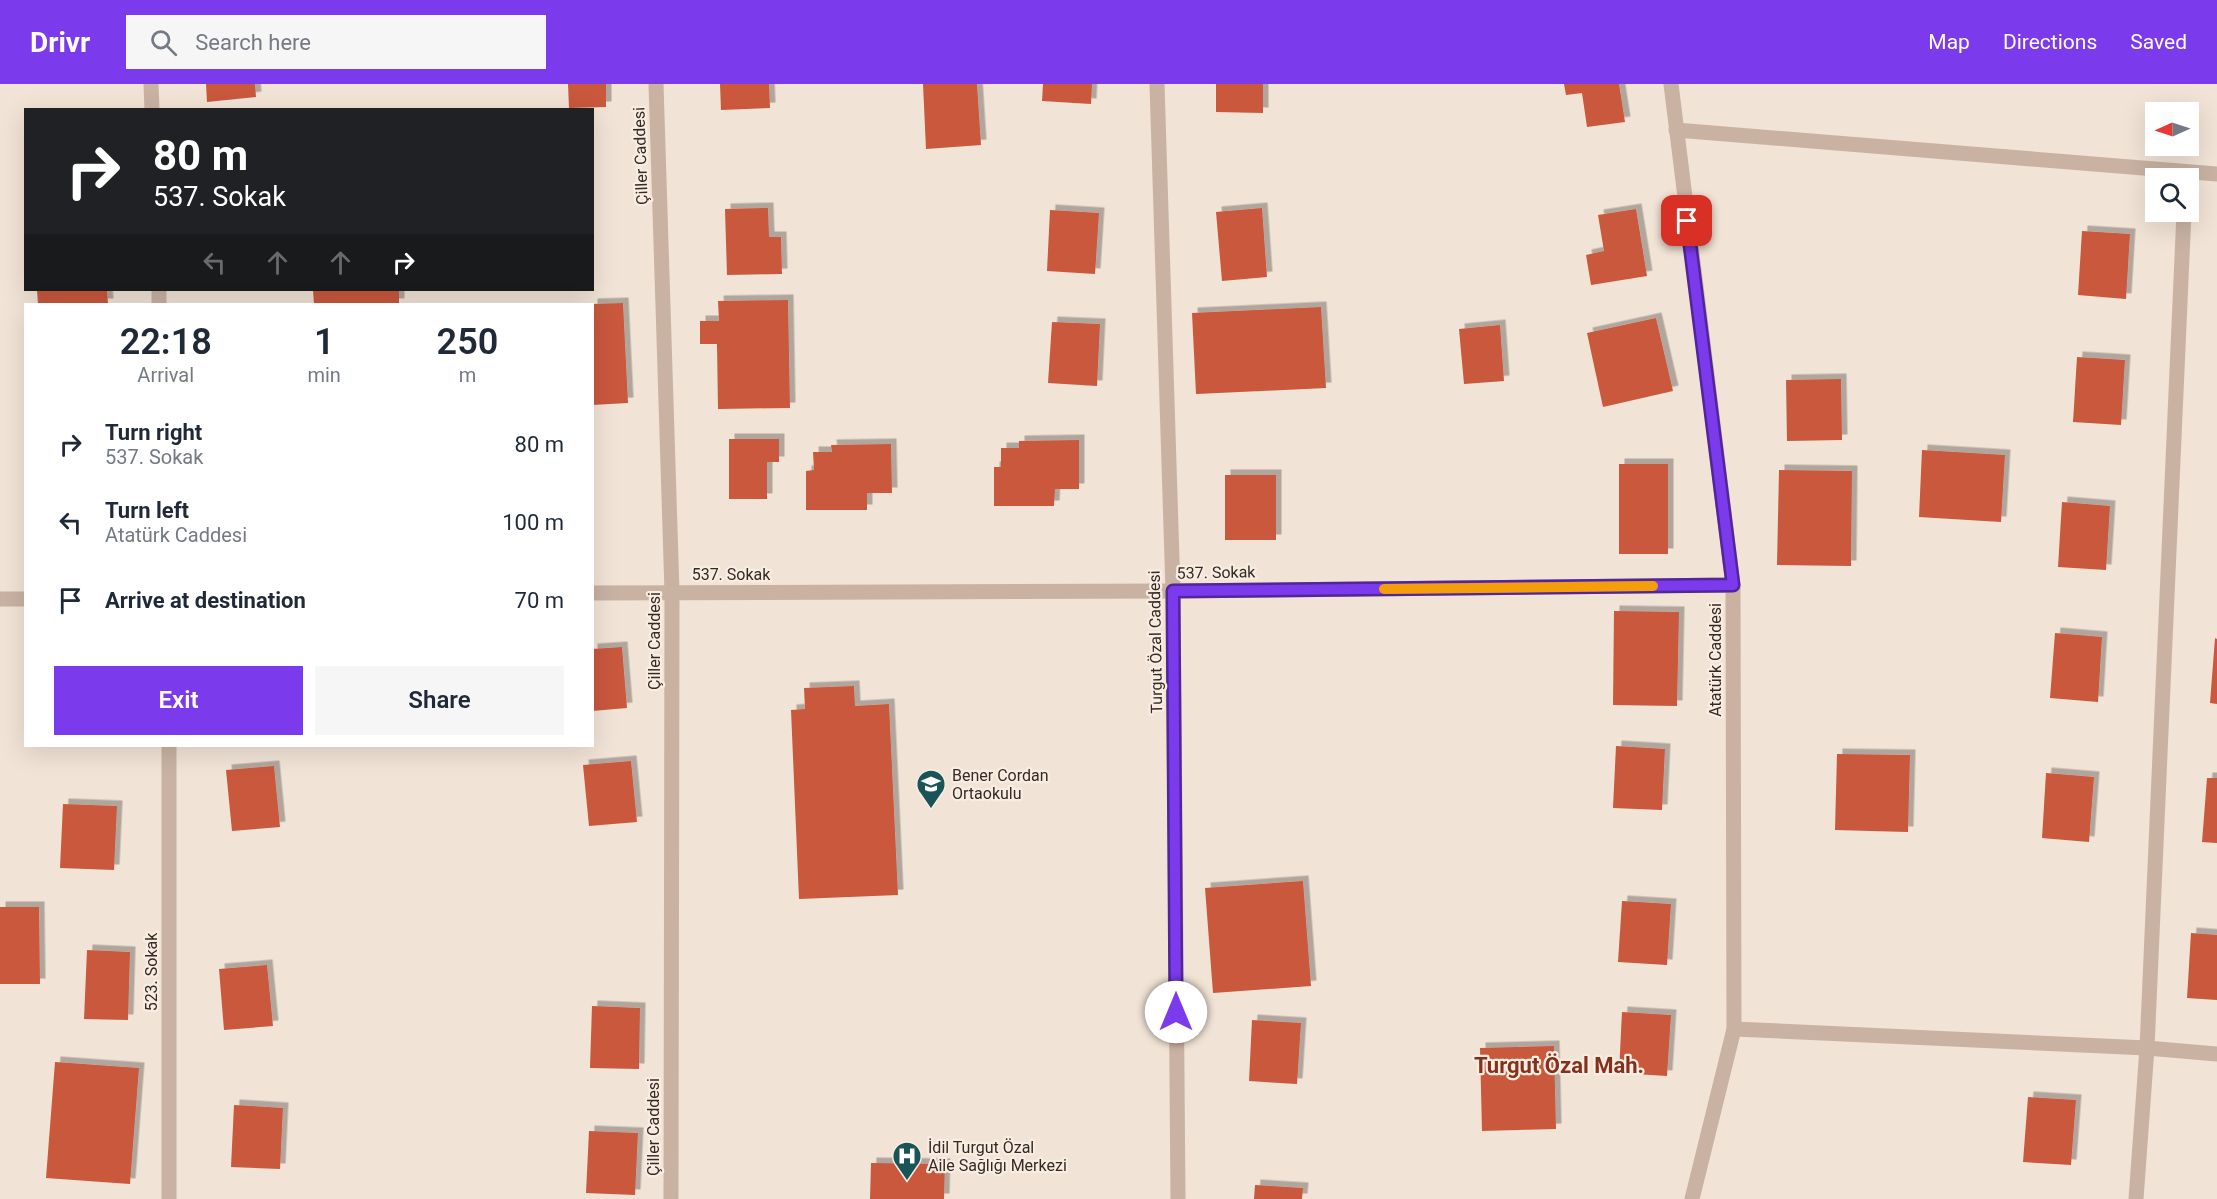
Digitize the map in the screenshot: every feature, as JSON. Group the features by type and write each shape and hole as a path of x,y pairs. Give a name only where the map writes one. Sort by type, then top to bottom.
{"street":[{"path":"152,84 152,108"},
{"name":"Çiller Caddesi","path":"656,84 672,592 671,1199"},
{"name":"Turgut Özal Caddesi","path":"1157,84 1173,591 1178,1199"},
{"name":"Atatürk Caddesi","path":"1671,84 1733,585 1734,1029 1692,1199"},
{"path":"1676,130 2145,171"},
{"path":"2199,175 2217,174"},
{"path":"2136,1199 2147,1048 2184,222"},
{"name":"537. Sokak","path":"594,593 1173,591 1733,585"},
{"path":"0,599 24,599"},
{"name":"523. Sokak","path":"169,747 169,1199"},
{"path":"1734,1029 2147,1048 2217,1054"}],"building":[{"path":"206,84 255,84 256,97 207,102"},
{"path":"568,84 606,84 606,107 569,108"},
{"path":"720,84 769,84 770,108 721,110"},
{"path":"923,84 977,84 981,145 926,149"},
{"path":"1043,84 1092,84 1091,104 1042,101"},
{"path":"1216,84 1263,84 1263,113 1216,112"},
{"path":"1564,84 1619,84 1625,122 1587,127 1582,93 1566,95"},
{"path":"768,208 769,237 781,237 782,274 727,275 725,209"},
{"path":"1262,208 1267,277 1222,281 1216,212"},
{"path":"1636,209 1647,276 1591,285 1586,255 1604,251 1598,215"},
{"path":"1050,210 1099,213 1095,274 1047,271"},
{"path":"2082,231 2130,234 2126,299 2078,295"},
{"path":"37,291 107,291 108,303 38,303"},
{"path":"313,291 399,291 399,303 314,303"},
{"path":"788,300 790,408 718,409 717,344 700,344 700,321 719,321 718,301"},
{"path":"623,303 628,403 594,405 594,304"},
{"path":"1321,307 1326,388 1196,394 1192,313"},
{"path":"1656,318 1673,391 1603,407 1587,333"},
{"path":"1052,322 1100,324 1097,386 1048,383"},
{"path":"1500,325 1504,381 1464,384 1459,329"},
{"path":"2077,357 2125,360 2121,425 2073,422"},
{"path":"1841,379 1842,440 1787,441 1786,380"},
{"path":"729,439 779,439 779,462 767,462 767,499 729,499"},
{"path":"1079,440 1079,489 1055,489 1054,506 994,506 994,467 1001,467 1001,448 1019,448 1019,441"},
{"path":"891,444 892,493 867,493 867,510 806,510 806,471 814,470 813,452 832,452 831,445"},
{"path":"1922,450 2005,455 2001,522 1919,517"},
{"path":"1619,464 1668,464 1668,554 1619,554"},
{"path":"1779,470 1852,471 1851,566 1777,565"},
{"path":"1225,475 1276,475 1276,540 1225,540"},
{"path":"2062,502 2110,506 2106,570 2058,567"},
{"path":"1614,611 1679,612 1677,706 1613,705"},
{"path":"2055,633 2102,637 2098,702 2050,698"},
{"path":"2215,638 2217,639 2217,704 2210,703"},
{"path":"622,647 627,708 594,711 594,649"},
{"path":"854,686 855,706 889,704 898,895 799,899 791,710 805,709 804,688"},
{"path":"1616,746 1665,749 1662,810 1613,808"},
{"path":"1837,754 1910,755 1908,832 1835,830"},
{"path":"631,761 637,822 589,826 583,765"},
{"path":"274,766 280,827 232,831 226,770"},
{"path":"2046,773 2094,777 2089,842 2042,838"},
{"path":"2207,778 2217,778 2217,843 2202,842"},
{"path":"63,804 117,806 114,870 60,868"},
{"path":"1303,881 1311,986 1213,993 1205,888"},
{"path":"1622,901 1671,904 1667,965 1618,962"},
{"path":"0,907 39,907 40,984 0,984"},
{"path":"2191,933 2217,935 2217,1000 2187,998"},
{"path":"87,950 130,952 128,1020 84,1019"},
{"path":"267,965 273,1026 224,1030 219,969"},
{"path":"592,1006 640,1008 639,1069 590,1068"},
{"path":"1622,1012 1671,1015 1667,1076 1619,1073"},
{"path":"1252,1020 1301,1023 1297,1084 1249,1081"},
{"path":"1554,1046 1556,1129 1482,1131 1480,1048"},
{"path":"55,1062 139,1068 130,1184 46,1178"},
{"path":"2028,1097 2076,1100 2071,1165 2023,1162"},
{"path":"234,1105 283,1108 280,1169 231,1167"},
{"path":"589,1131 638,1133 635,1195 586,1193"},
{"name":"İdil Turgut Özal Aile Sağlığı Merkezi","path":"871,1163 945,1164 944,1199 870,1199"},
{"path":"1255,1185 1303,1188 1302,1199 1254,1199"}],"slow traffic":[{"path":"1384,589 1653,586"}],"place":[{"name":"Bener Cordan Ortaokulu","path":"931,810"},
{"name":"İdil Turgut Özal Aile Sağlığı Merkezi","path":"907,1182"}],"district":[{"name":"Turgut Özal Mah.","path":"1559,1065"}],"route":[{"path":"1176,1012 1173,591 1733,585 1687,221"}]}
